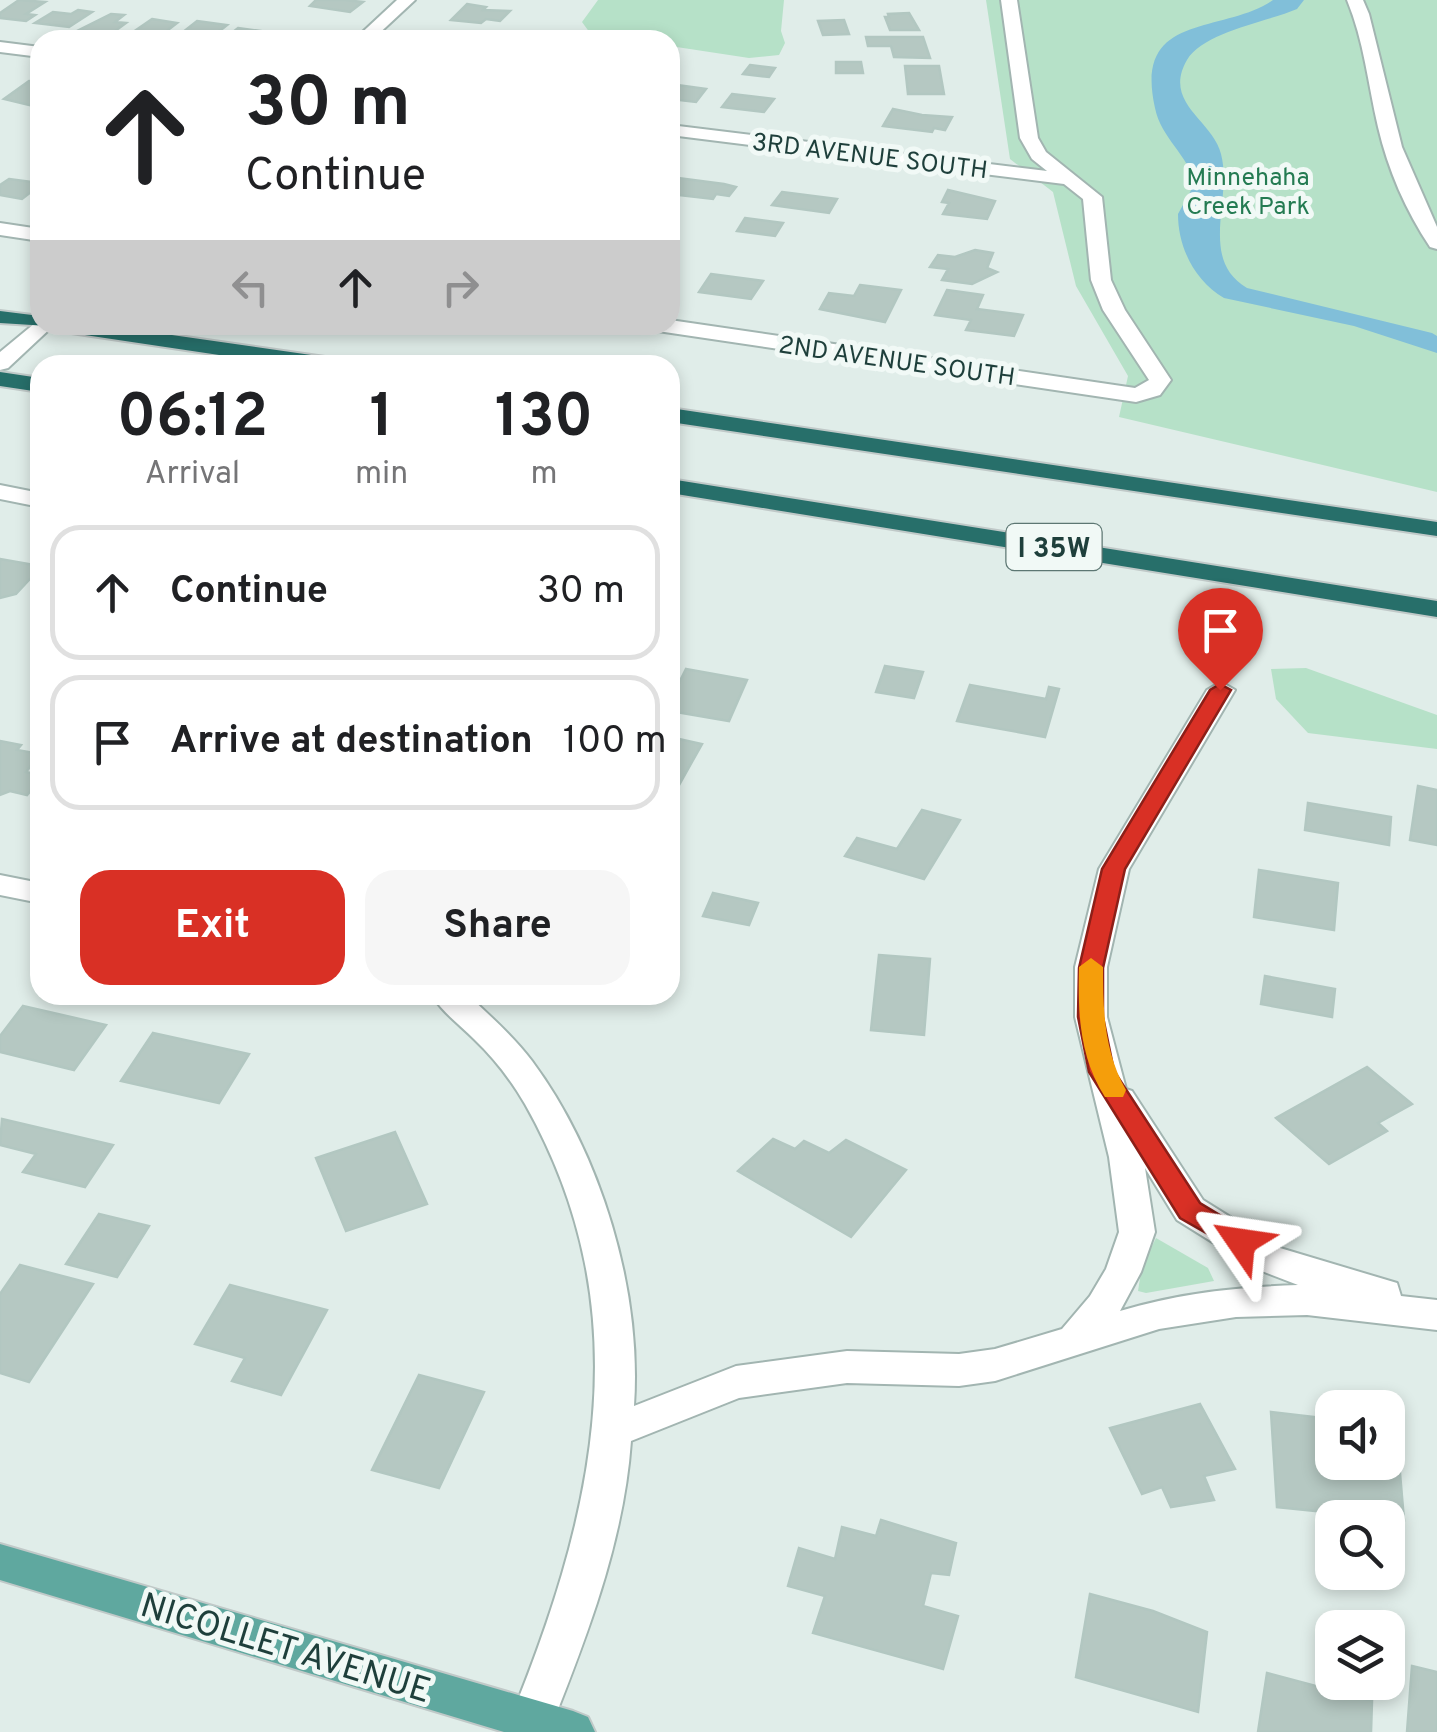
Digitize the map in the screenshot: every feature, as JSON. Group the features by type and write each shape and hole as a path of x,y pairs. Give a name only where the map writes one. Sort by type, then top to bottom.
{"highway":[{"path":"0,316 30,322"},
{"path":"126,335 264,355"},
{"path":"0,379 30,384"},
{"name":"I 35W","path":"680,416 1428,527"},
{"name":"I 35W","path":"680,488 1437,609"}],"main road":[{"name":"NICOLLET AVENUE","path":"0,1562 544,1728"}],"street":[{"path":"373,30 407,0"},
{"path":"1009,0 1029,138 1039,155 1070,179"},
{"path":"1355,0 1369,33 1391,140 1414,200 1437,242"},
{"path":"0,48 30,51"},
{"name":"3RD AVENUE SOUTH","path":"680,131 1070,179"},
{"name":"2ND AVENUE SOUTH","path":"680,328 1136,395 1152,390 1160,380 1114,310 1102,280 1092,197 1070,179"},
{"path":"0,229 30,234"},
{"path":"0,364 30,335"},
{"path":"0,492 30,498"},
{"path":"1076,1338 1103,1306 1123,1272 1137,1232 1126,1157 1090,1017 1091,968 1114,869 1220,690"},
{"path":"0,884 30,891"},
{"path":"458,1005 509,1055 561,1139 598,1233 617,1343 614,1430 601,1522 569,1625 544,1728"},
{"path":"1102,1072 1190,1210 1267,1258 1308,1274 1437,1307"},
{"path":"614,1430 736,1382 847,1367 959,1370 995,1364 1159,1314 1236,1302 1307,1300 1437,1315"}],"green space":[{"path":"598,0 784,0 781,31 785,43 779,55 749,58 680,48 680,30 588,30 582,22"},
{"name":"Minnehaha Creek Park","path":"986,0 1437,0 1437,492 1119,417 1128,376 1076,286 1053,192 1010,159"},
{"path":"1306,668 1437,715 1437,749 1308,733 1276,699 1271,669"},
{"path":"1156,1238 1208,1268 1214,1281 1146,1293 1138,1291 1142,1266"}],"water":[{"path":"1273,0 1304,0 1297,9 1207,42 1187,60 1181,75 1185,100 1221,154 1224,171 1220,245 1224,261 1232,276 1247,288 1432,333 1437,336 1437,353 1354,326 1224,298 1190,262 1181,239 1178,214 1195,183 1158,119 1152,77 1157,55 1169,40 1187,31 1252,11"}],"building":[{"path":"19,0 45,2 26,14 35,15 26,21 0,18 0,13"},
{"path":"316,0 363,2 350,12 310,6"},
{"path":"467,4 486,7 483,10 510,11 500,21 451,20"},
{"path":"78,10 92,12 69,27 35,23 53,12 71,14"},
{"path":"909,13 919,30 890,30 885,17 888,14"},
{"path":"111,14 124,15 115,22 126,23 116,30 79,30"},
{"path":"152,19 177,23 168,30 136,30"},
{"path":"844,20 849,34 823,35 818,21"},
{"path":"197,21 227,25 221,30 186,30"},
{"path":"866,37 923,37 930,58 894,57 891,46 868,46"},
{"path":"836,62 861,62 863,73 836,73"},
{"path":"750,65 775,68 769,77 743,74"},
{"path":"905,66 939,66 944,94 908,94"},
{"path":"29,81 30,81 30,105 4,99"},
{"path":"680,85 706,89 696,102 680,100"},
{"path":"732,94 774,99 764,112 722,107"},
{"path":"893,109 952,117 945,130 934,128 932,132 883,126"},
{"path":"680,178 736,187 729,196 716,194 713,199 680,195"},
{"path":"9,179 30,182 30,193 22,199 0,195 0,185"},
{"path":"948,190 995,201 987,219 943,214 949,203 942,202"},
{"path":"782,192 837,199 829,213 772,205"},
{"path":"745,218 783,223 775,236 737,231"},
{"path":"975,250 993,253 987,268 997,272 972,284 942,280 948,269 930,267 938,255 955,257"},
{"path":"711,274 763,281 751,299 699,292"},
{"path":"860,285 901,290 885,322 820,309 829,293 854,296"},
{"path":"947,290 983,295 977,309 1023,315 1014,336 966,330 971,320 935,315"},
{"path":"0,559 30,564 30,579 16,594 0,598"},
{"path":"885,666 923,672 914,698 876,692"},
{"path":"686,669 747,680 729,721 680,713 680,681"},
{"path":"970,685 1046,699 1049,687 1059,689 1045,737 957,721"},
{"path":"680,739 702,744 680,783"},
{"path":"0,741 21,745 17,750 30,752 26,772 30,773 30,792 27,795 10,791 0,795"},
{"path":"1418,786 1437,790 1437,845 1410,840"},
{"path":"1308,803 1391,817 1389,845 1305,830"},
{"path":"922,810 960,820 924,879 845,856 857,838 897,849"},
{"path":"1259,870 1338,883 1334,930 1254,917"},
{"path":"713,893 758,903 749,925 703,916"},
{"path":"879,955 930,959 924,1035 871,1030"},
{"path":"1265,976 1335,989 1332,1017 1261,1004"},
{"path":"23,1006 106,1025 74,1070 0,1052 0,1036"},
{"path":"153,1033 249,1054 219,1103 121,1081"},
{"path":"1367,1067 1412,1104 1378,1123 1387,1131 1329,1164 1276,1118"},
{"path":"2,1119 113,1145 85,1187 23,1172 36,1154 0,1145"},
{"path":"395,1132 427,1204 346,1231 316,1158"},
{"path":"773,1139 795,1149 804,1141 829,1153 846,1140 906,1170 851,1237 738,1171"},
{"path":"99,1214 149,1226 117,1277 66,1264"},
{"path":"20,1265 93,1284 29,1382 0,1373 0,1294"},
{"path":"230,1285 327,1310 281,1395 232,1381 245,1358 195,1344"},
{"path":"419,1375 484,1392 439,1488 372,1470"},
{"path":"1200,1404 1235,1469 1204,1476 1214,1500 1171,1507 1162,1487 1142,1494 1110,1428"},
{"path":"1271,1412 1315,1417 1315,1480 1401,1480 1402,1500 1315,1500 1315,1511 1277,1507"},
{"path":"881,1520 956,1543 949,1575 931,1573 923,1606 958,1616 943,1669 813,1633 825,1596 788,1586 799,1548 835,1559 842,1527 876,1536"},
{"path":"1090,1594 1153,1611 1207,1632 1198,1712 1076,1677"},
{"path":"1412,1666 1437,1672 1437,1732 1407,1732"},
{"path":"1267,1673 1315,1686 1315,1700 1372,1701 1371,1732 1258,1732"}],"slow traffic":[{"path":"1091,967 1090,1017 1102,1072 1114,1090"}],"route":[{"path":"1220,690 1114,869 1091,968 1090,1017 1102,1072 1190,1210 1241,1242"}]}
